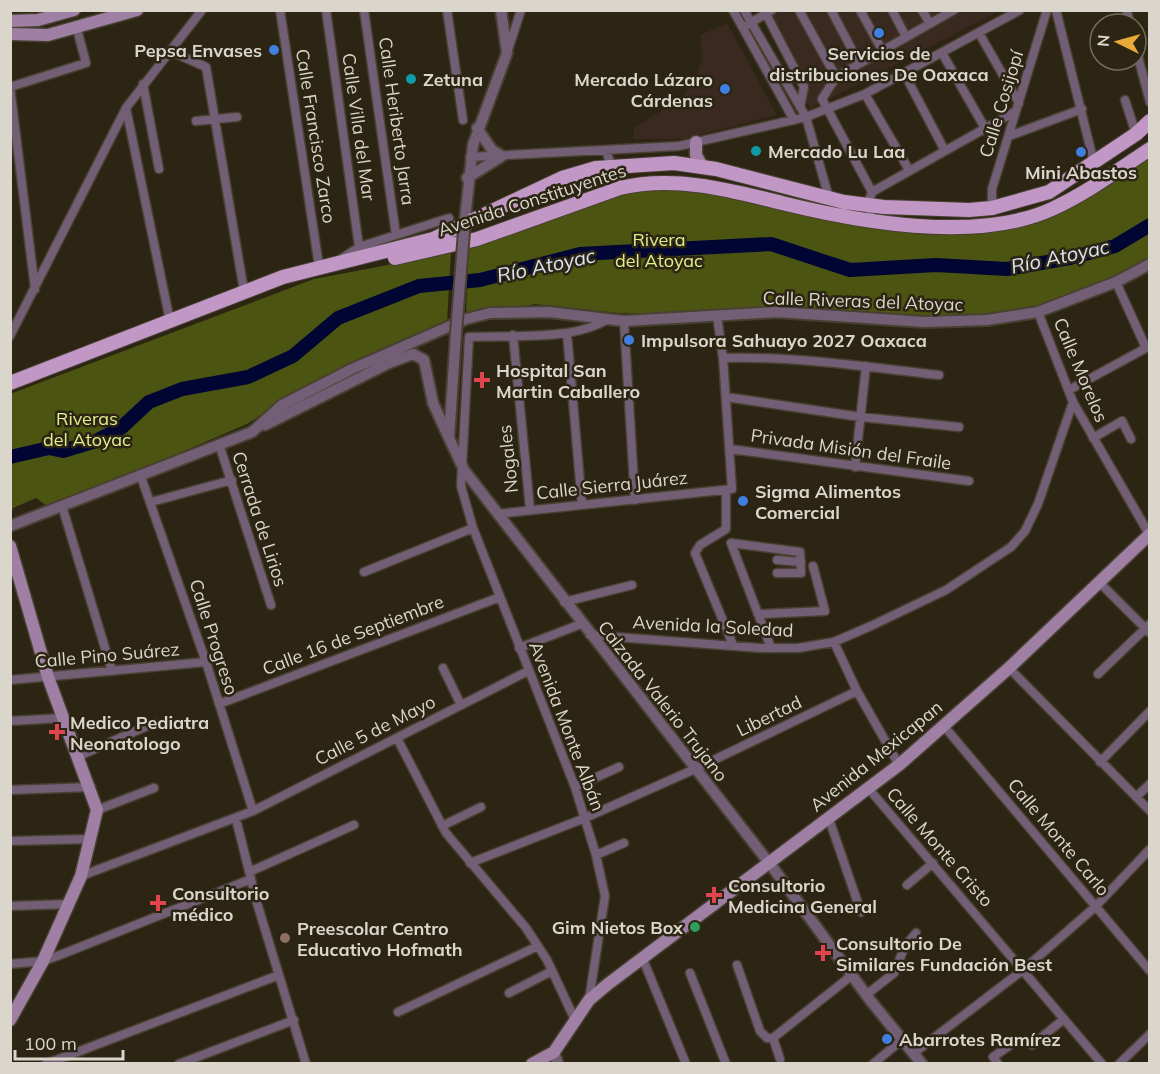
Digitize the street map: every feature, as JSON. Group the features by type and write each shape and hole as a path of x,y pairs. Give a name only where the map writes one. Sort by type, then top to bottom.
{"main road":[{"path":"10,21 38,20 74,10"},
{"path":"10,34 48,35 77,29 137,10"},
{"name":"Avenida Constituyentes","path":"352,260 434,239 562,178 611,166 674,163 702,166 829,198 870,199 969,210 992,208 1049,192 1136,134 1149,121"},
{"path":"696,142 696,155 702,166"},
{"name":"Avenida Constituyentes","path":"352,260 392,259 451,246 620,188 645,183 726,189 829,215 871,222 966,227 1016,219 1059,205 1149,149"},
{"path":"829,198 829,215"},
{"path":"10,383 244,291 319,266 352,260"},
{"name":"Avenida Mexicapan","path":"556,1058 589,1000 642,957 899,765 1009,668 1149,534"},
{"path":"10,546 48,677 91,787 97,810 81,876 43,961 10,1020"},
{"path":"532,1064 556,1058"}],"street":[{"path":"12,330 35,290 126,108 202,10"},
{"name":"Calle Francisco Zarco","path":"280,10 319,266"},
{"name":"Calle Villa del Mar","path":"326,10 359,247"},
{"name":"Calle Heriberto Jarra","path":"364,10 396,235"},
{"path":"447,10 463,120"},
{"path":"501,10 507,53"},
{"path":"507,53 521,10"},
{"path":"733,10 747,25 806,117 829,198"},
{"path":"744,10 747,25 794,120"},
{"path":"800,10 836,77"},
{"path":"831,10 858,63"},
{"path":"860,10 882,50"},
{"path":"892,10 906,37"},
{"path":"922,10 930,24"},
{"path":"871,222 870,199 822,99 836,77 954,10"},
{"path":"470,157 606,152 696,142 806,117 865,94 1020,10"},
{"name":"Calle Cosijopí","path":"992,208 992,189 1047,10"},
{"path":"1056,10 1094,163"},
{"path":"747,25 769,12 804,87 800,107"},
{"path":"35,290 10,87 86,63 77,29"},
{"path":"870,199 909,170 985,128 1017,107 979,33"},
{"path":"170,51 206,67 244,291"},
{"path":"942,52 985,128"},
{"name":"Calzada Valerio Trujano","path":"507,53 477,128 470,157 449,438 464,470 497,514 768,863 851,976 922,1064"},
{"path":"1142,72 1149,102"},
{"path":"904,73 945,151"},
{"path":"143,84 159,169"},
{"path":"865,94 909,170"},
{"path":"1125,100 1136,134"},
{"path":"126,108 170,321"},
{"path":"1009,136 1082,109"},
{"path":"196,121 237,117"},
{"path":"477,128 492,150 502,156"},
{"path":"606,152 620,188"},
{"path":"467,178 502,156"},
{"path":"338,262 359,247 449,218"},
{"name":"Calle Riveras del Atoyac","path":"252,432 292,400 395,348 457,328 489,313 513,310 624,321 788,312 950,322 987,320 1038,312 1116,282 1149,264"},
{"path":"1069,390 1146,348 1116,282"},
{"name":"Calle Morelos","path":"1038,312 1073,402 1149,534"},
{"path":"717,316 723,358 730,449 726,529 700,545 695,553 733,645"},
{"path":"513,335 567,333 594,327 608,319"},
{"path":"624,321 635,500"},
{"path":"567,333 582,505"},
{"name":"Avenida Monte Albán","path":"513,335 469,337 464,470 461,486 473,528 574,787 596,855 605,896 589,1000"},
{"name":"Nogales","path":"513,335 530,509"},
{"path":"10,526 252,432 389,363 413,354 424,360 433,403 449,438"},
{"path":"723,358 762,356 934,374"},
{"path":"855,467 866,366"},
{"path":"726,397 861,417 959,428"},
{"name":"Avenida la Soledad","path":"590,635 771,648 819,646 834,642 946,590 1011,547 1025,531 1038,504 1073,402"},
{"path":"1093,438 1122,422 1131,439"},
{"name":"Cerrada de Lirios","path":"219,444 271,605"},
{"name":"Privada Misión del Fraile","path":"730,449 969,481"},
{"name":"Calle Progreso","path":"140,474 206,662 253,812"},
{"path":"151,502 232,480"},
{"name":"Calle Sierra Juárez","path":"497,514 729,490"},
{"path":"62,506 112,671"},
{"path":"364,572 473,528"},
{"path":"771,648 760,614 731,543 800,552 801,573 777,573"},
{"path":"777,560 801,562"},
{"path":"760,614 825,611 813,566"},
{"path":"1098,674 1148,628 1099,582"},
{"path":"564,602 632,585"},
{"name":"Calle 16 de Septiembre","path":"219,704 500,597"},
{"path":"519,648 581,624"},
{"path":"834,642 857,692 899,765"},
{"name":"Calle Pino Suárez","path":"10,681 206,662"},
{"path":"443,668 461,705"},
{"path":"1009,668 1149,811"},
{"name":"Calle 5 de Mayo","path":"81,876 253,812 528,671"},
{"name":"Libertad","path":"470,862 585,818 695,770 857,692"},
{"path":"1100,762 1149,711"},
{"path":"10,721 63,718"},
{"path":"79,756 154,723"},
{"name":"Calle Monte Carlo","path":"943,725 1149,971"},
{"path":"398,738 442,826 538,946 576,1022"},
{"path":"574,787 619,767"},
{"path":"1136,797 1149,784"},
{"path":"10,790 91,787"},
{"path":"97,810 154,788"},
{"name":"Calle Monte Cristo","path":"869,789 1100,1060"},
{"path":"442,826 481,807"},
{"path":"236,819 250,875 306,1064"},
{"path":"829,819 861,912"},
{"path":"10,964 43,961 107,938 250,875 354,825"},
{"path":"10,840 91,839"},
{"path":"596,855 624,843"},
{"path":"914,1053 1023,970 1095,907 1149,849"},
{"path":"907,885 933,863"},
{"path":"10,906 69,904"},
{"path":"866,995 894,974 905,946 916,933"},
{"path":"398,1012 538,946"},
{"path":"642,957 686,1064"},
{"path":"737,965 760,1031 762,1035 772,1038"},
{"path":"509,993 552,971"},
{"path":"690,973 726,1064"},
{"path":"46,1064 279,975"},
{"path":"772,1038 851,976"},
{"path":"1032,1045 1064,1019"},
{"path":"179,1064 294,1020"},
{"path":"1119,1064 1149,1034"},
{"path":"772,1038 780,1059"},
{"path":"873,1064 903,1040"},
{"path":"995,1060 1009,1046"},
{"path":"1090,1064 1100,1060"}],"shaded area":[{"path":"760,11 999,11 810,109"},
{"name":"Mercado Lázaro Cárdenas","path":"727,23 777,115 684,139 634,139 634,128 679,100 696,78 702,59 700,35"}],"green space":[{"name":"Rivera del Atoyac","path":"1149,148 1149,264 1038,312 950,322 820,313 716,316 619,313 535,304 466,319 468,246 620,188 726,189 829,215 966,227 1051,210"},
{"name":"Riveras del Atoyac","path":"451,253 447,322 310,383 247,424 112,482 47,506 36,498 13,508 11,515 10,394 314,279"}],"waterway":[{"name":"Río Atoyac","path":"10,457 49,448 63,451 96,441 121,428 149,402 182,389 248,377 293,356 338,318 419,286 480,280 580,254 771,244 850,270 936,265 1007,269 1070,258 1115,246 1150,225"}],"place":[{"name":"Servicios de distribuciones De Oaxaca","path":"879,33"},
{"name":"Pepsa Envases","path":"274,50"},
{"name":"Zetuna","path":"411,79"},
{"name":"Mercado Lázaro Cárdenas","path":"725,89"},
{"name":"Mercado Lu Laa","path":"756,151"},
{"name":"Mini Abastos","path":"1081,152"},
{"name":"Impulsora Sahuayo 2027 Oaxaca","path":"629,340"},
{"name":"Hospital San Martin Caballero","path":"482,380"},
{"name":"Sigma Alimentos Comercial","path":"743,501"},
{"name":"Medico Pediatra Neonatologo","path":"57,732"},
{"name":"Consultorio Medicina General","path":"714,895"},
{"name":"Consultorio médico","path":"158,903"},
{"name":"Gim Nietos Box","path":"695,927"},
{"name":"Preescolar Centro Educativo Hofmath","path":"285,938"},
{"name":"Consultorio De Similares Fundación Best","path":"823,953"},
{"name":"Abarrotes Ramírez","path":"887,1039"}]}
